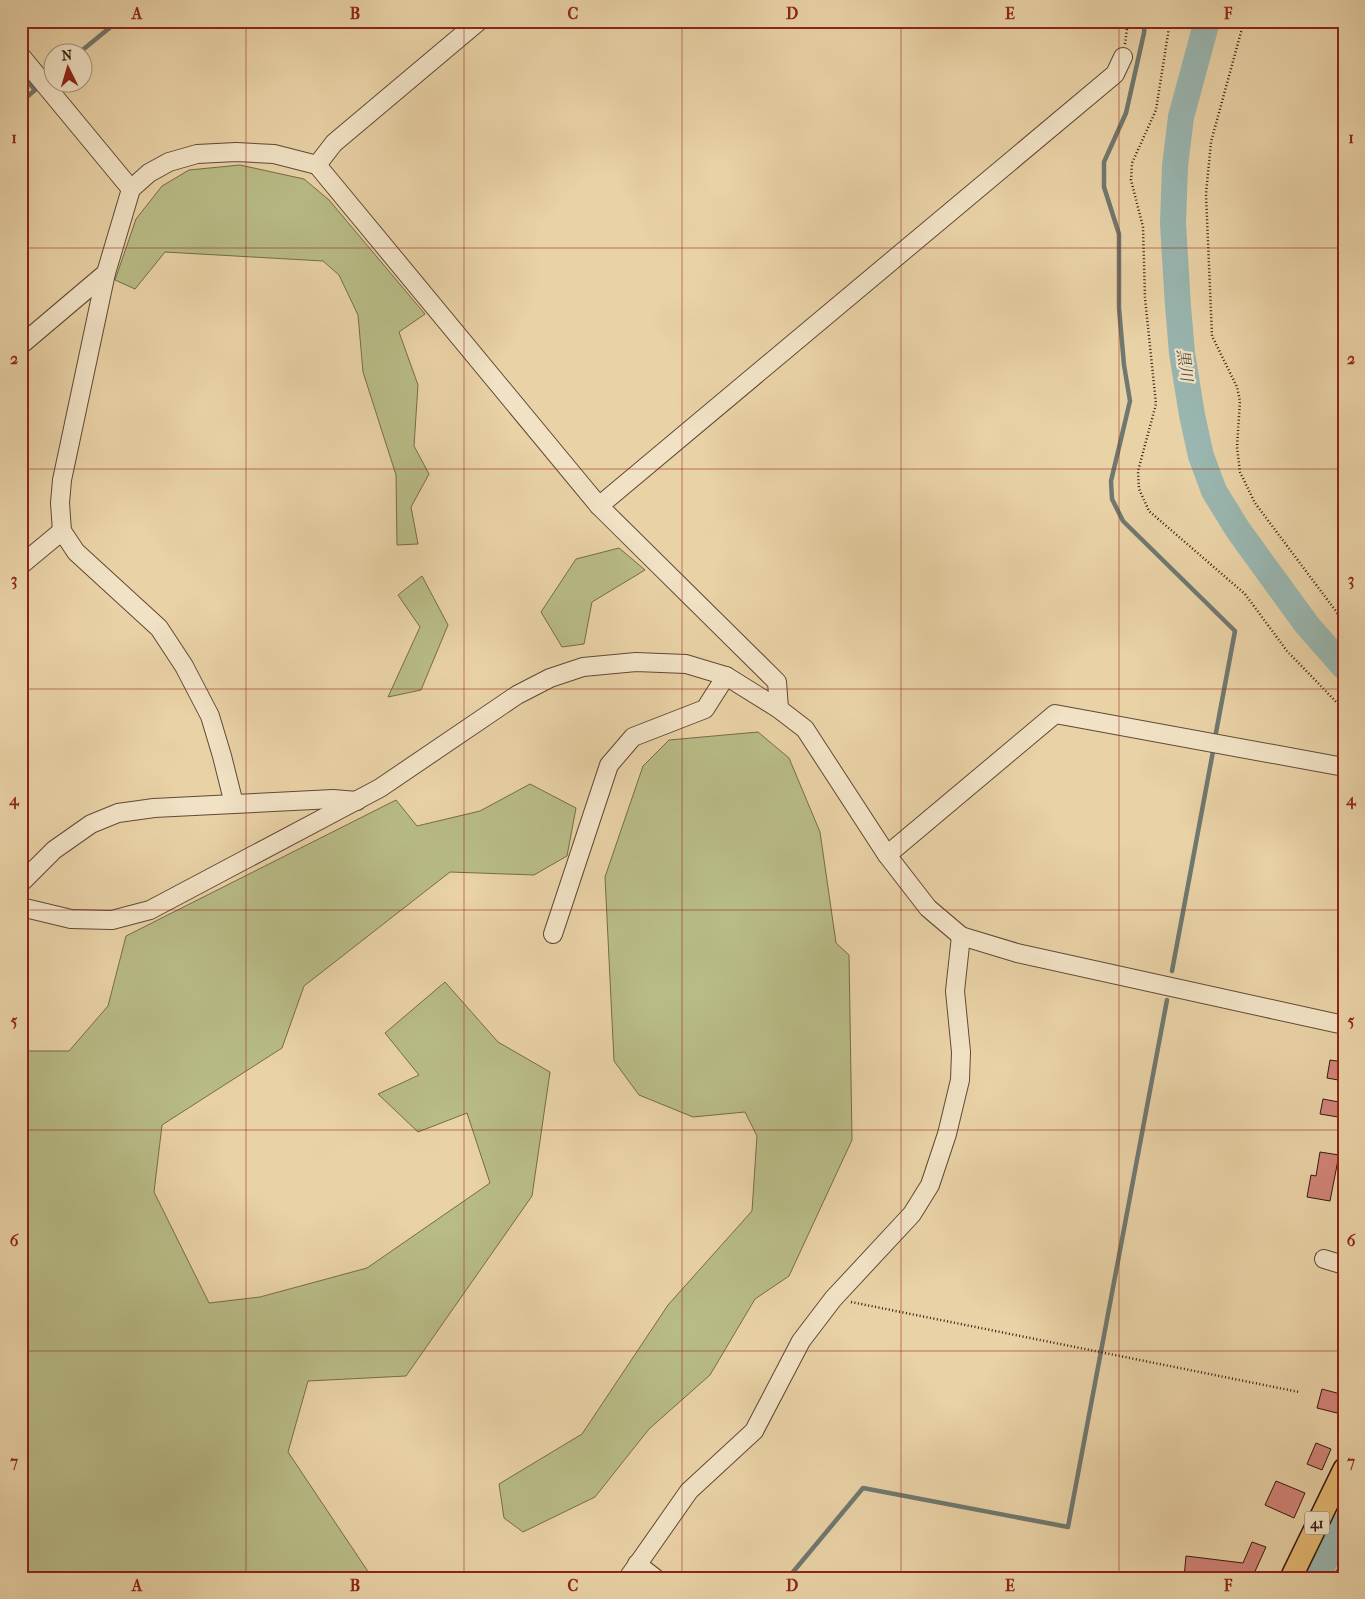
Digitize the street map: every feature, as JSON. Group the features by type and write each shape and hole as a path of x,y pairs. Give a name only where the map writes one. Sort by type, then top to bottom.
{"main road":[{"name":"41","path":"1291,1578 1344,1469"}],"street":[{"path":"316,165 334,143 479,21"},
{"path":"21,56 131,189"},
{"path":"599,506 1115,74 1123,57"},
{"path":"234,804 210,716 184,666 159,628 76,552 62,531 60,504 62,480 106,273 131,189 149,173 169,162 197,154 236,152 274,154 316,165 599,506 777,682 779,709"},
{"path":"21,345 106,273"},
{"path":"21,565 62,531"},
{"path":"21,907 71,919 112,920 150,910 380,788 517,695 550,678 583,667 636,662 686,664 726,676 779,709 805,729 887,855 928,908 961,936 1017,954 1344,1025"},
{"path":"553,934 609,765 633,736 705,709 726,676"},
{"path":"887,855 1055,714 1344,767"},
{"path":"21,883 54,850 91,824 118,813 154,808 333,799 357,801"},
{"path":"655,1578 633,1571 689,1491 754,1431 801,1341 832,1298 912,1214 930,1185 947,1134 960,1080 961,1052 955,991 961,936"},
{"path":"1324,1259 1344,1265"}],"path":[{"path":"1123,57 1128,21"},
{"path":"1170,21 1156,110 1132,163 1131,180 1143,227 1145,298 1156,404 1138,471 1140,490 1149,511 1245,594 1287,651 1344,710"},
{"path":"1244,21 1211,142 1206,194 1212,336 1237,387 1240,401 1237,447 1240,472 1255,502 1344,622"},
{"path":"832,1298 1299,1392"}],"green space":[{"path":"240,165 304,179 329,200 425,314 399,332 418,385 414,446 429,474 411,507 418,544 397,545 396,475 363,372 358,315 339,275 323,261 165,252 135,289 115,280 136,219 162,186 189,170"},
{"path":"619,548 645,570 592,602 584,644 562,647 541,612 576,559"},
{"path":"422,576 448,625 421,690 388,697 420,627 398,595"},
{"path":"758,732 789,758 820,832 836,943 849,955 852,1140 789,1276 755,1299 710,1375 649,1429 595,1497 523,1532 504,1518 499,1484 582,1434 668,1305 752,1211 757,1136 745,1112 693,1117 639,1095 614,1061 605,877 643,766 669,740"},
{"path":"530,784 576,808 567,856 534,875 450,872 304,986 282,1048 162,1125 154,1192 209,1303 260,1297 367,1268 490,1183 467,1113 418,1132 378,1094 419,1075 385,1033 445,982 498,1042 550,1072 532,1196 406,1376 308,1381 288,1452 371,1576 375,1578 21,1578 21,1051 69,1051 108,1006 126,936 396,800 417,826 480,811"}],"building":[{"path":"1330,1060 1344,1062 1344,1081 1327,1078"},
{"path":"1323,1099 1344,1103 1344,1118 1320,1114"},
{"path":"1320,1152 1339,1155 1330,1201 1307,1197 1311,1175 1316,1176"},
{"path":"1322,1389 1344,1395 1341,1414 1317,1408"},
{"path":"1316,1443 1331,1449 1322,1470 1307,1464"},
{"path":"1276,1481 1305,1493 1294,1518 1265,1505"},
{"path":"1252,1542 1266,1547 1252,1578 1184,1578 1186,1556 1243,1563"}],"waterway":[{"path":"92,42 118,21"},
{"path":"1145,21 1126,113 1104,162 1104,187 1119,234 1119,308 1124,365 1130,401 1111,481 1112,499 1123,521 1235,631 1215,738"},
{"name":"黒川","path":"1207,21 1181,117 1175,166 1173,224 1178,306 1182,353 1192,415 1201,456 1214,491 1238,530 1307,625 1344,667"},
{"path":"21,74 35,90 21,102"},
{"path":"1172,971 1214,746"},
{"path":"788,1578 863,1488 1068,1527 1167,1000"},
{"name":"黒川","path":"1316,1578 1344,1524"}]}
